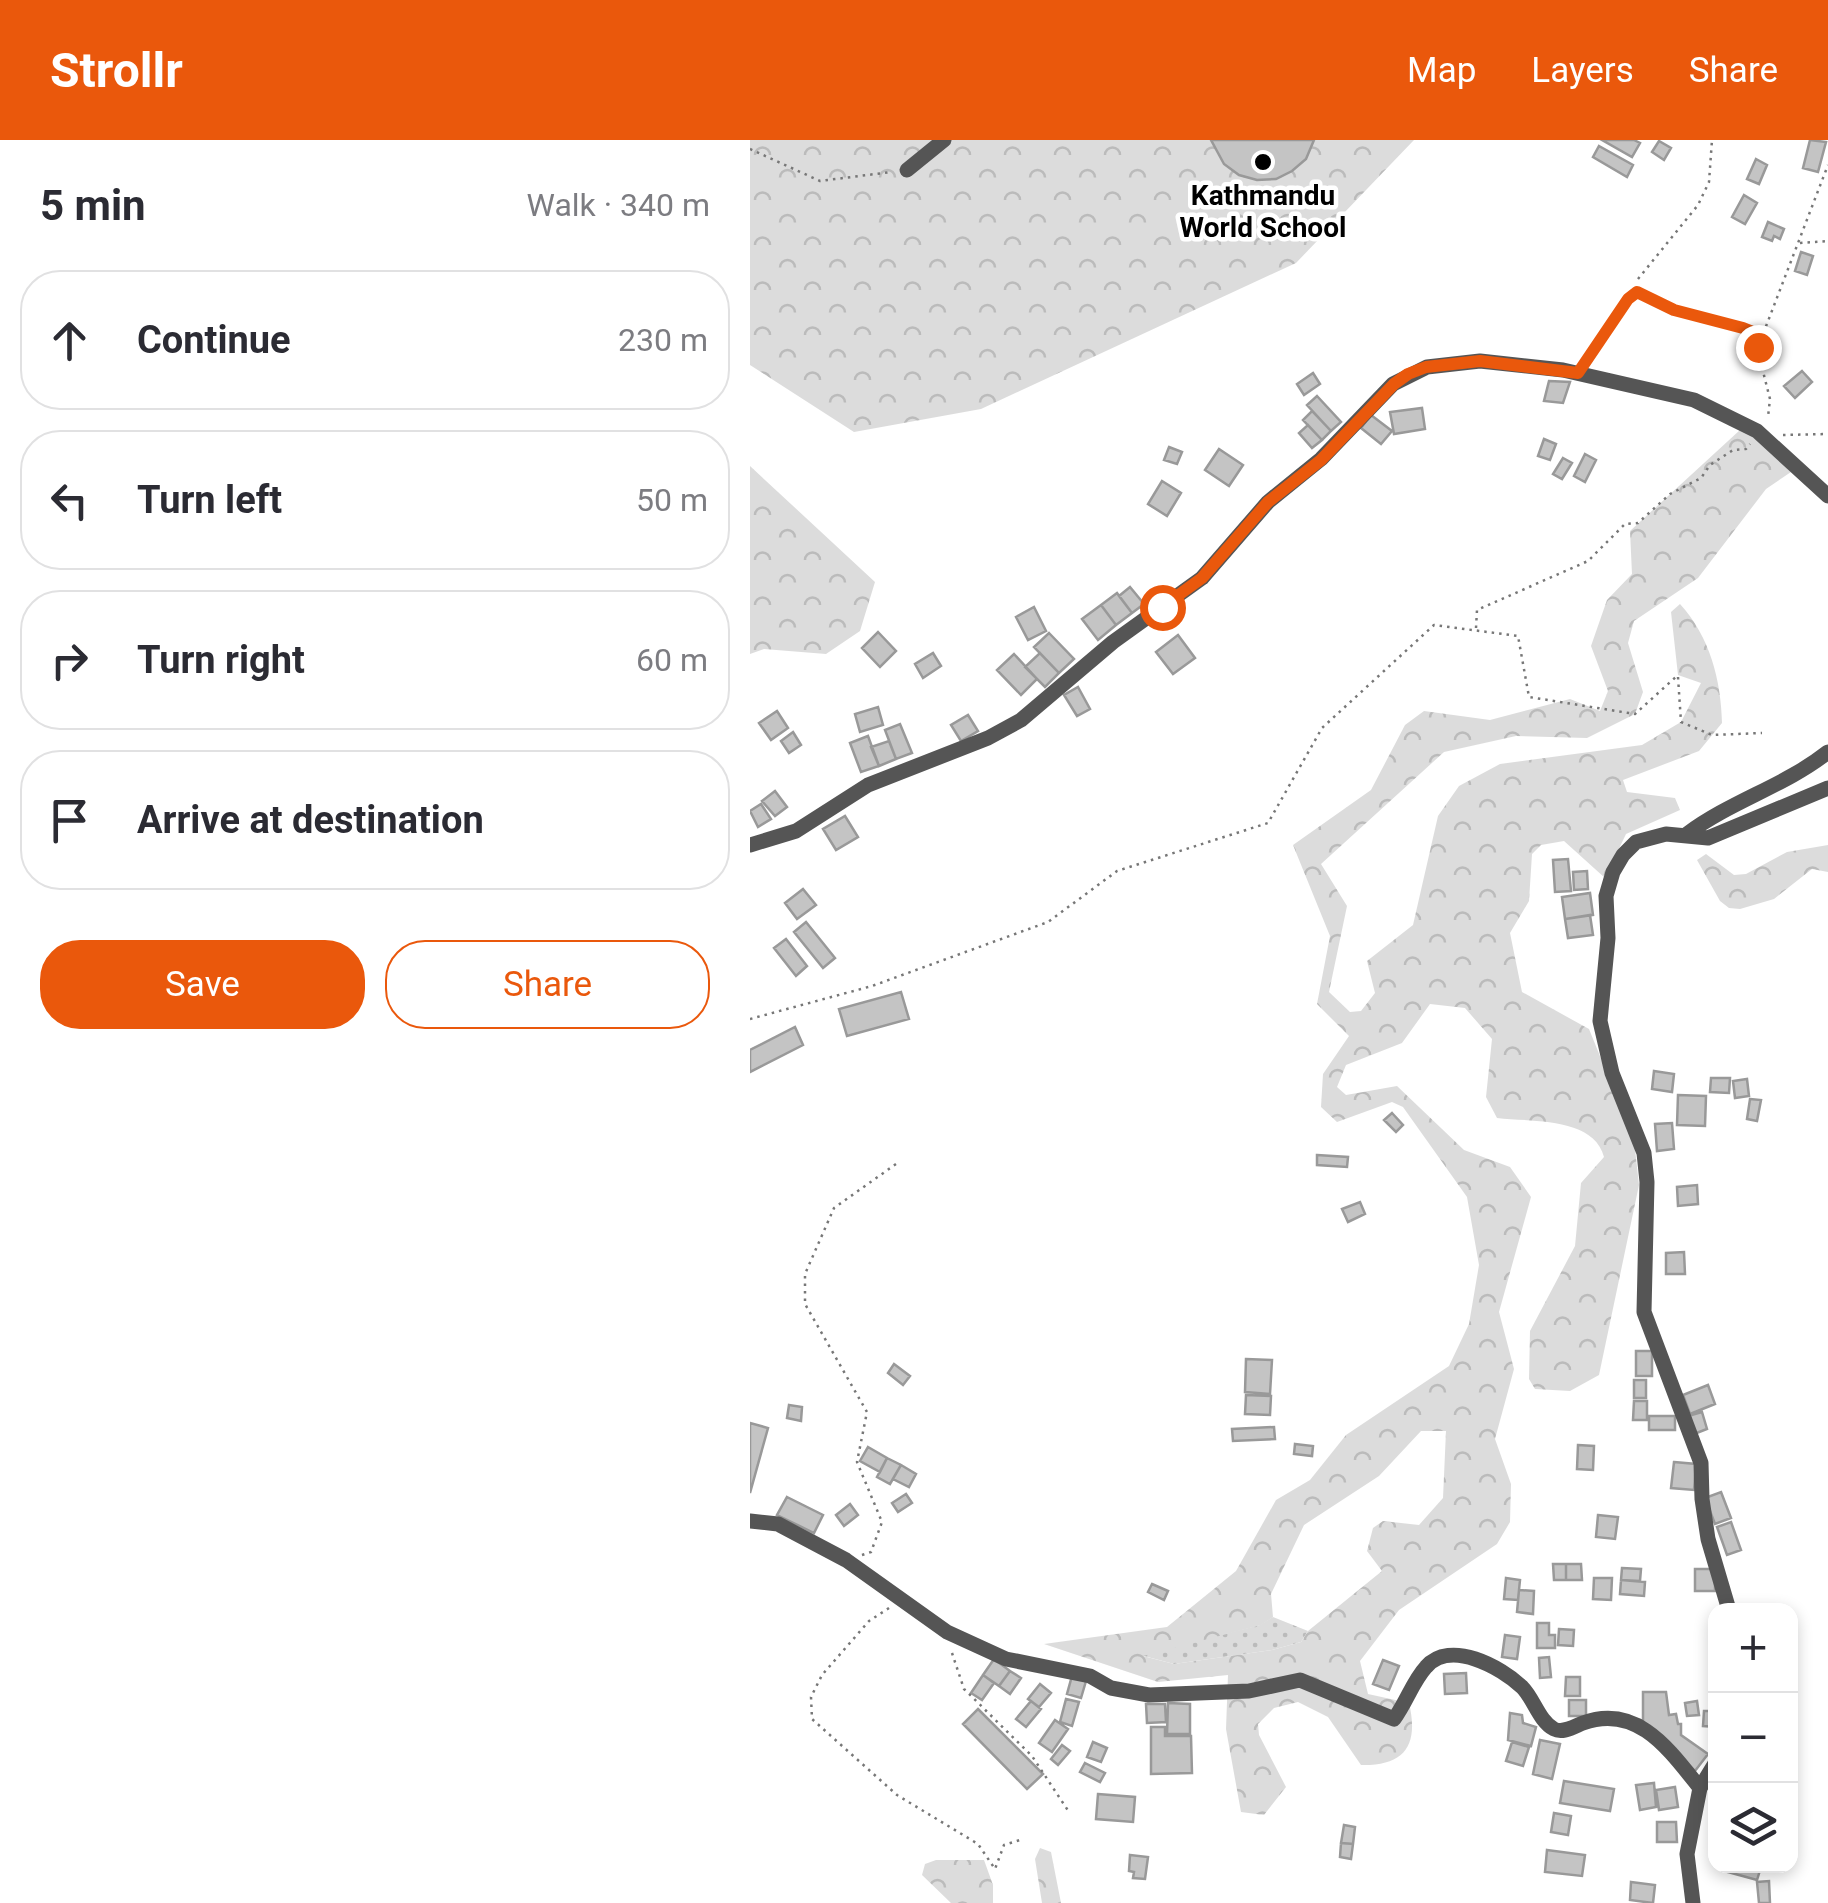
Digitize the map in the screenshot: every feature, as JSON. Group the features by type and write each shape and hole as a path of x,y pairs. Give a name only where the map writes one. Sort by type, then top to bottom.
{"street":[{"path":"907,170 944,140"},
{"path":"750,845 796,831 868,785 988,738 1021,720 1114,642 1202,578 1268,502 1321,460 1394,384 1426,367 1480,361 1578,373 1694,400 1762,436 1828,496"},
{"path":"1687,834 1710,816 1803,772 1828,752"},
{"path":"1727,1603 1708,1539 1701,1463 1644,1312 1644,1152 1612,1073 1600,1021 1608,938 1606,896 1622,854 1636,842 1666,834 1708,838 1828,788"},
{"path":"750,1522 778,1524 846,1560 947,1632 1006,1659 1090,1676 1110,1688 1130,1692 1149,1695 1249,1691 1300,1680 1394,1719 1428,1664 1442,1656 1468,1657 1498,1670 1524,1688 1553,1729 1561,1732 1596,1719 1626,1719 1658,1737 1700,1788"},
{"path":"1693,1903 1687,1854 1700,1788 1708,1775"}],"lane":[{"path":"1578,373 1628,299 1637,292"}],"path":[{"path":"1712,140 1709,182 1698,205 1675,237 1646,264 1636,281 1637,292 1674,310 1753,332 1770,399 1762,436"},
{"path":"750,149 820,181 907,170"},
{"path":"1756,341 1766,330 1828,165"},
{"path":"1798,244 1828,241"},
{"path":"1476,630 1477,610 1588,561 1625,524 1638,524 1670,494 1700,478 1710,465 1733,450 1746,449 1757,436 1828,434"},
{"path":"750,1018 872,986 1048,922 1117,871 1268,823 1322,728 1434,624 1518,636 1529,698 1635,714 1678,676 1681,722 1712,735 1762,734"},
{"path":"846,1560 871,1552 882,1522 857,1462 867,1412 805,1304 805,1274 834,1208 896,1164"},
{"path":"897,1596 886,1612 869,1622 822,1675 811,1697 812,1719 897,1794 978,1844 994,1870 1004,1845 1023,1839"},
{"path":"947,1632 964,1689 1032,1756 1069,1812"}],"green space":[{"path":"750,140 1414,140 1296,263 981,409 854,432 750,365"},
{"path":"1740,430 1757,436 1791,472 1766,489 1698,578 1634,621 1628,643 1643,692 1635,714 1587,738 1516,736 1444,752 1321,864 1347,906 1329,992 1350,1012 1361,1011 1375,993 1367,961 1413,925 1438,816 1459,786 1500,764 1642,745 1681,722 1701,683 1678,675 1671,612 1680,604 1699,630 1712,660 1722,723 1699,751 1623,780 1627,792 1675,798 1680,810 1626,834 1605,878 1564,841 1541,845 1532,854 1529,901 1510,933 1522,992 1589,1029 1634,1140 1639,1185 1599,1375 1570,1391 1535,1389 1529,1379 1530,1331 1575,1246 1581,1183 1604,1157 1598,1144 1575,1128 1497,1118 1486,1097 1492,1039 1465,1008 1430,1004 1402,1043 1346,1065 1337,1087 1346,1095 1397,1086 1464,1150 1510,1167 1531,1197 1499,1312 1514,1369 1495,1439 1511,1484 1510,1522 1497,1544 1399,1610 1360,1661 1368,1694 1409,1703 1412,1731 1405,1750 1388,1762 1361,1765 1328,1717 1298,1702 1274,1708 1258,1724 1259,1735 1286,1787 1264,1815 1241,1812 1226,1729 1228,1675 1158,1682 1044,1644 1167,1627 1236,1571 1276,1500 1310,1480 1346,1435 1449,1366 1469,1324 1479,1265 1467,1197 1403,1107 1392,1102 1337,1122 1321,1107 1323,1074 1349,1036 1317,1004 1330,936 1293,845 1371,790 1405,725 1424,711 1490,720 1570,699 1600,711 1608,691 1591,646 1607,600 1632,574 1630,531","holes":["1421,1431 1446,1431 1443,1498 1419,1525 1383,1521 1373,1528 1367,1551 1382,1571 1308,1631 1301,1642 1174,1664 1143,1656 1261,1625 1273,1617 1271,1594 1304,1525 1379,1476"]},
{"path":"750,466 875,582 860,631 826,654 764,649 750,654"},
{"path":"1828,845 1828,872 1812,869 1774,899 1740,909 1729,908 1720,901 1697,860 1706,854 1734,875 1746,874 1787,852"},
{"path":"1273,1617 1308,1631 1301,1642 1272,1650 1174,1664 1140,1655 1260,1625"},
{"path":"1040,1848 1051,1852 1061,1903 1042,1903 1035,1859"},
{"path":"936,1860 984,1860 993,1885 993,1903 951,1903 922,1875 925,1864"}],"building":[{"name":"Kathmandu World School","path":"1211,140 1314,140 1306,159 1292,171 1276,179 1257,180 1239,175 1224,164"},
{"path":"1602,140 1634,140 1640,143 1632,157"},
{"path":"1810,140 1826,142 1818,172 1803,168"},
{"path":"1659,141 1671,148 1664,160 1652,152"},
{"path":"1599,146 1633,165 1627,177 1593,157"},
{"path":"1756,159 1767,165 1759,184 1747,179"},
{"path":"1744,195 1757,203 1745,224 1732,217"},
{"path":"1768,222 1784,229 1780,239 1762,237"},
{"path":"1801,252 1813,256 1807,275 1795,271"},
{"path":"1802,371 1812,382 1795,398 1784,386"},
{"path":"1313,373 1320,384 1304,395 1297,384"},
{"path":"1549,381 1570,382 1563,403 1544,401"},
{"path":"1317,396 1341,422 1331,431 1307,405"},
{"path":"1422,408 1425,429 1394,434 1390,412"},
{"path":"1312,411 1331,431 1322,440 1303,420"},
{"path":"1371,415 1392,431 1381,444 1361,428"},
{"path":"1308,425 1322,440 1312,448 1299,433"},
{"path":"1544,439 1556,444 1550,460 1538,456"},
{"path":"1169,447 1182,452 1177,464 1164,460"},
{"path":"1219,449 1243,465 1229,486 1205,470"},
{"path":"1585,454 1596,460 1585,482 1574,476"},
{"path":"1563,458 1572,463 1562,479 1553,474"},
{"path":"1162,481 1181,493 1167,516 1148,504"},
{"path":"1130,587 1144,604 1132,613 1119,596"},
{"path":"1117,593 1132,613 1116,625 1101,605"},
{"path":"1101,605 1116,625 1098,640 1082,619"},
{"path":"1034,607 1046,631 1028,640 1016,617"},
{"path":"878,632 896,651 880,667 862,648"},
{"path":"1049,633 1074,659 1059,673 1034,647"},
{"path":"1178,635 1195,658 1173,674 1156,652"},
{"path":"933,653 941,666 923,678 915,664"},
{"path":"1040,653 1059,673 1045,687 1025,667"},
{"path":"1014,654 1037,679 1021,695 997,670"},
{"path":"1078,687 1090,709 1077,716 1064,695"},
{"path":"878,707 883,725 860,732 855,714"},
{"path":"777,711 788,728 771,740 759,723"},
{"path":"968,715 978,731 961,741 951,725"},
{"path":"900,724 912,753 896,759 885,730"},
{"path":"793,732 801,745 789,753 781,741"},
{"path":"868,736 879,766 861,772 850,743"},
{"path":"889,741 896,759 879,766 871,747"},
{"path":"775,791 787,807 775,816 762,801"},
{"path":"761,804 771,819 758,827 750,811"},
{"path":"845,816 858,837 836,850 823,829"},
{"path":"1568,859 1571,891 1555,892 1553,860"},
{"path":"1587,871 1588,889 1574,890 1573,872"},
{"path":"803,889 816,905 797,919 785,903"},
{"path":"1590,893 1593,915 1565,919 1562,897"},
{"path":"1590,915 1593,935 1568,938 1565,919"},
{"path":"806,922 835,958 823,968 794,932"},
{"path":"786,939 807,966 796,976 774,948"},
{"path":"901,992 909,1019 847,1036 839,1009"},
{"path":"795,1027 803,1045 750,1072 750,1050"},
{"path":"1654,1071 1674,1074 1672,1092 1652,1089"},
{"path":"1711,1078 1730,1078 1729,1093 1710,1092"},
{"path":"1747,1079 1749,1096 1735,1098 1733,1081"},
{"path":"1678,1095 1706,1096 1705,1126 1677,1125"},
{"path":"1750,1099 1761,1100 1757,1121 1747,1119"},
{"path":"1392,1113 1403,1125 1396,1132 1384,1120"},
{"path":"1672,1123 1674,1149 1657,1151 1655,1124"},
{"path":"1317,1155 1348,1157 1347,1167 1317,1165"},
{"path":"1697,1185 1698,1204 1678,1206 1677,1187"},
{"path":"1360,1202 1365,1214 1348,1222 1342,1209"},
{"path":"1684,1252 1685,1274 1666,1274 1666,1253"},
{"path":"1636,1351 1652,1351 1652,1376 1636,1376"},
{"path":"1246,1359 1272,1360 1270,1394 1245,1392"},
{"path":"894,1364 910,1376 903,1385 888,1373"},
{"path":"1634,1380 1646,1380 1646,1398 1634,1398"},
{"path":"1708,1385 1715,1404 1690,1414 1683,1395"},
{"path":"1246,1395 1271,1396 1270,1415 1245,1414"},
{"path":"1634,1401 1647,1401 1647,1420 1633,1420"},
{"path":"789,1405 802,1407 801,1421 787,1418"},
{"path":"1702,1412 1707,1429 1694,1434 1688,1416"},
{"path":"1649,1416 1675,1416 1675,1430 1649,1430"},
{"path":"750,1423 768,1428 750,1493"},
{"path":"1274,1427 1275,1439 1233,1441 1232,1429"},
{"path":"1295,1444 1313,1446 1312,1456 1294,1454"},
{"path":"1578,1445 1594,1446 1593,1470 1577,1469"},
{"path":"868,1447 887,1458 880,1472 860,1461"},
{"path":"887,1458 901,1465 890,1484 877,1477"},
{"path":"1674,1462 1696,1464 1694,1490 1671,1488"},
{"path":"901,1465 916,1474 909,1487 893,1479"},
{"path":"1721,1492 1731,1518 1715,1524 1705,1498"},
{"path":"906,1494 912,1503 898,1512 892,1503"},
{"path":"787,1497 823,1515 814,1533 777,1515"},
{"path":"850,1504 858,1515 844,1526 836,1515"},
{"path":"1598,1515 1618,1517 1615,1539 1596,1537"},
{"path":"1731,1522 1741,1550 1727,1555 1717,1527"},
{"path":"1553,1564 1566,1564 1566,1580 1554,1580"},
{"path":"1566,1564 1581,1564 1582,1580 1566,1580"},
{"path":"1622,1568 1641,1569 1640,1581 1621,1580"},
{"path":"1695,1569 1715,1569 1715,1591 1695,1591"},
{"path":"1506,1578 1520,1580 1518,1600 1504,1599"},
{"path":"1594,1578 1612,1578 1611,1600 1593,1599"},
{"path":"1621,1580 1645,1582 1644,1596 1620,1594"},
{"path":"1152,1584 1168,1591 1164,1600 1148,1592"},
{"path":"1519,1590 1534,1591 1533,1614 1517,1612"},
{"path":"1537,1623 1549,1623 1549,1635 1555,1635 1555,1648 1537,1648"},
{"path":"1559,1629 1574,1630 1573,1646 1558,1645"},
{"path":"1505,1635 1520,1637 1517,1659 1502,1657"},
{"path":"1549,1657 1551,1677 1540,1678 1539,1658"},
{"path":"994,1659 1010,1671 999,1686 983,1675"},
{"path":"1383,1660 1399,1666 1389,1690 1373,1684"},
{"path":"1010,1671 1021,1678 1010,1694 999,1686"},
{"path":"1466,1673 1467,1693 1445,1694 1444,1674"},
{"path":"983,1675 994,1683 982,1700 971,1693"},
{"path":"1072,1676 1086,1681 1081,1698 1067,1694"},
{"path":"1566,1677 1580,1677 1580,1696 1565,1696"},
{"path":"1040,1684 1051,1693 1039,1707 1028,1699"},
{"path":"1643,1692 1666,1692 1669,1715 1676,1714 1681,1735 1708,1754 1695,1771 1643,1722"},
{"path":"1066,1699 1079,1702 1072,1726 1060,1722"},
{"path":"1569,1700 1586,1700 1586,1716 1569,1716"},
{"path":"1031,1701 1041,1709 1026,1727 1016,1719"},
{"path":"1697,1701 1699,1715 1687,1716 1685,1703"},
{"path":"1168,1703 1190,1704 1190,1734 1167,1734"},
{"path":"1146,1704 1165,1704 1166,1722 1147,1723"},
{"path":"978,1709 1043,1774 1027,1789 963,1724"},
{"path":"1704,1711 1708,1711 1708,1726 1703,1726"},
{"path":"1510,1713 1522,1715 1523,1723 1536,1727 1531,1746 1508,1740"},
{"path":"1055,1720 1068,1729 1052,1752 1039,1743"},
{"path":"1151,1727 1165,1727 1165,1736 1191,1736 1192,1773 1151,1774"},
{"path":"1540,1740 1560,1744 1552,1779 1533,1774"},
{"path":"1093,1742 1107,1748 1101,1762 1087,1757"},
{"path":"1512,1742 1529,1747 1523,1766 1506,1761"},
{"path":"1062,1745 1070,1751 1058,1765 1051,1759"},
{"path":"1085,1763 1105,1773 1100,1782 1080,1772"},
{"path":"1564,1781 1614,1789 1610,1811 1560,1803"},
{"path":"1654,1783 1656,1807 1640,1810 1636,1785"},
{"path":"1675,1787 1678,1807 1659,1810 1656,1790"},
{"path":"1098,1794 1135,1797 1133,1822 1096,1819"},
{"path":"1554,1813 1571,1816 1568,1835 1551,1832"},
{"path":"1657,1822 1676,1822 1677,1842 1657,1842"},
{"path":"1344,1825 1355,1827 1353,1844 1341,1843"},
{"path":"1341,1843 1353,1844 1351,1859 1340,1857"},
{"path":"1547,1850 1585,1855 1582,1876 1545,1872"},
{"path":"1130,1855 1148,1857 1145,1879 1133,1878 1134,1872 1129,1871"},
{"path":"1732,1873 1759,1873 1757,1880"},
{"path":"1769,1881 1770,1903 1759,1903 1757,1882"},
{"path":"1631,1882 1655,1885 1653,1903 1630,1900"}],"place":[{"name":"Kathmandu World School","path":"1263,162"}],"route":[{"path":"1162,607 1202,578 1268,502 1321,460 1408,374 1426,367 1480,361 1578,373 1628,299 1637,292 1674,310 1753,332 1758,347"}]}
